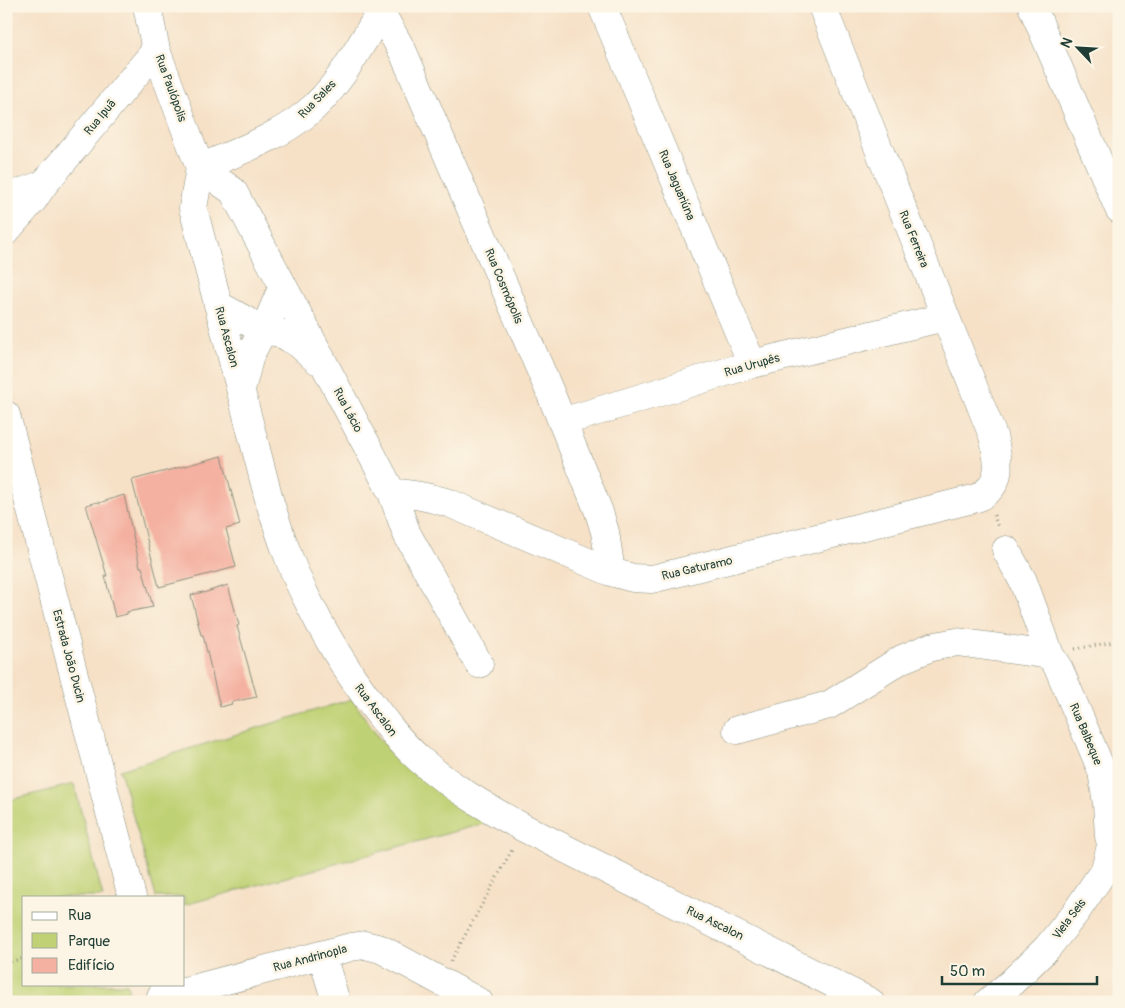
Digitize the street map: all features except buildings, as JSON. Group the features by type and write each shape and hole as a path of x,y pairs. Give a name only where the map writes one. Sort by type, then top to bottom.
{"street":[{"name":"Rua Paulópolis","path":"147,6 156,50 200,168"},
{"name":"Rua Jaguariúna","path":"602,6 752,364"},
{"name":"Rua Ferreira","path":"822,6 993,436 997,454 997,473"},
{"path":"1032,6 1119,209"},
{"name":"Rua Sales","path":"200,168 281,131 307,114 331,88 360,47 379,9"},
{"name":"Rua Cosmópolis","path":"379,9 403,52 562,422 599,512 605,532 611,572"},
{"name":"Rua Ipuã","path":"6,231 156,50"},
{"name":"Rua Lácio","path":"200,168 233,191 392,494 407,534 479,664"},
{"name":"Rua Ascalon","path":"200,168 193,208 270,503 286,550 305,595 332,645 354,680 393,733 419,759 477,802 524,828 870,1002"},
{"name":"Rua Ipuã","path":"6,196 44,184"},
{"path":"241,391 250,355 274,310 283,286"},
{"path":"218,305 263,330 280,334 299,344 324,365"},
{"name":"Rua Urupês","path":"562,422 752,364 945,317"},
{"name":"Estrada João Ducin","path":"6,415 132,896"},
{"name":"Rua Gaturamo","path":"392,494 411,493 449,502 611,572 633,578 652,579 968,501 987,494 993,485 997,473"},
{"name":"Rua Balbeque","path":"1006,550 1023,581 1054,662 1102,771 1106,789 1109,836 1115,853"},
{"path":"737,730 829,706 902,659 931,647 957,642 1054,662"},
{"name":"Viela Seis","path":"988,1002 1011,983 1047,948 1076,912 1115,853 1119,816"},
{"name":"Rua Andrinopla","path":"160,994 189,990 351,947 365,946 380,949 479,1002"},
{"path":"322,956 336,1002"}],"path":[{"path":"1054,662 1119,641"},
{"path":"440,981 524,828"},
{"path":"6,963 22,959"}],"green space":[{"path":"352,699 380,740 410,771 486,823 185,905 185,896 156,896 120,770"},
{"path":"74,784 103,896 22,896 22,986 127,986 131,1002 6,1002 6,801"}]}
